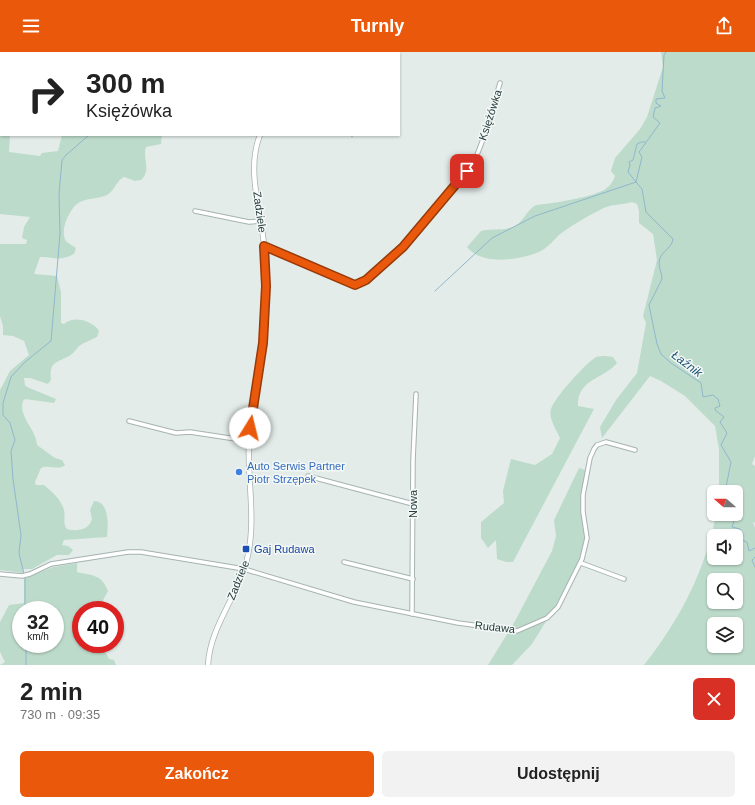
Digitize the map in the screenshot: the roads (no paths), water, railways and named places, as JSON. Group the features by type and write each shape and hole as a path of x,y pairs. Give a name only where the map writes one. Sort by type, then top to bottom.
{"street":[{"name":"Księżówka","path":"264,246 355,285 366,280 403,247 465,174 474,161 500,83"},
{"name":"Zadziele","path":"208,665 209,652 214,636 244,569 251,532 248,441 263,343 266,286 264,246 254,163 254,151 260,136"},
{"path":"195,211 249,222 261,221"},
{"name":"Nowa","path":"412,614 416,394"},
{"path":"129,422 176,433 196,433 248,441"},
{"name":"Rudawa","path":"0,574 22,576 30,574 51,564 128,552 141,552 244,569 328,596 412,614 458,623 517,631 547,618 555,610 581,563 587,538 583,512 583,495 592,452 597,445 606,442 635,450"},
{"path":"308,476 413,504"},
{"path":"344,562 413,579"},
{"path":"581,563 624,579"}],"waterway":[{"name":"Łaźnik","path":"666,52 664,55 662,91 665,98 656,99 656,103 661,106 655,108 653,117 660,123 639,152 642,157 636,182 642,189 646,212 673,239 661,256 659,265 662,279 649,305 657,344 661,354 671,363 701,383 703,397 713,395 718,399 720,406 715,408 715,410 724,417 720,422 727,433 721,445 731,462 726,485"},
{"path":"24,574 19,553 21,535 13,479 11,451 15,440 10,423 3,415 3,403 11,377 25,362 51,341 60,234 59,194 62,160 88,136"},
{"path":"435,291 492,238 535,216 636,182 628,172 630,165 629,162 633,160 637,144 645,142"},
{"name":"Łaźnik","path":"734,521 732,527 740,529 743,534 742,540 747,542 749,551 755,548"},
{"name":"Łaźnik","path":"755,557 752,560 755,567"},
{"path":"25,578 25,601"},
{"path":"26,653 26,665"}],"place":[{"name":"Auto Serwis Partner Piotr Strzępek","path":"239,472"},
{"name":"Gaj Rudawa","path":"246,549"}]}
